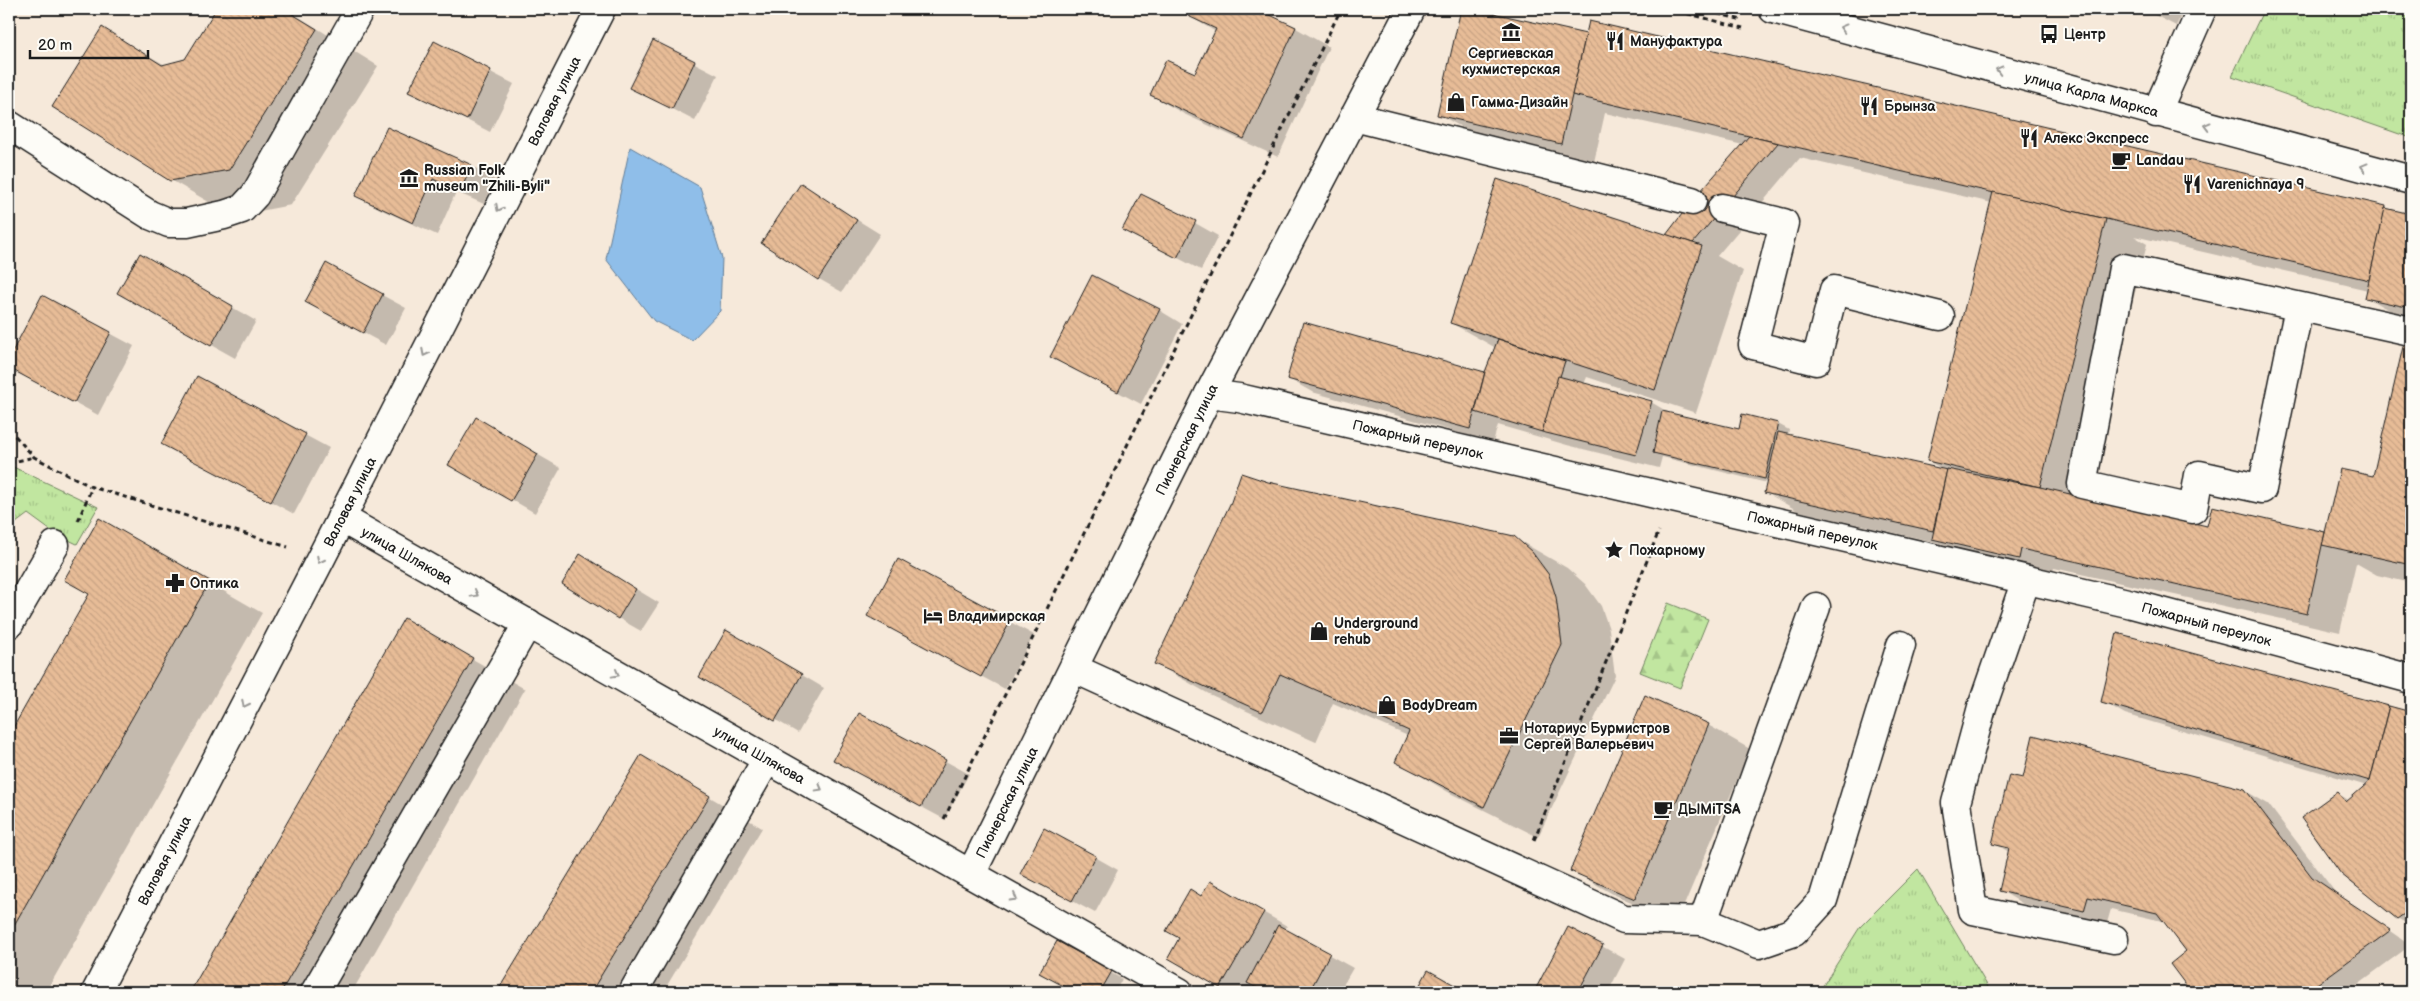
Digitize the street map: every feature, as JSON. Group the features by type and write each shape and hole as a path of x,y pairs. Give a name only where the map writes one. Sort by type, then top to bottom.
{"street":[{"path":"9,126 150,215 169,223 187,223 224,216 242,209 255,195 360,9"},
{"name":"Валовая улица","path":"96,992 342,518 601,9"},
{"name":"Пионерская улица","path":"971,874 1075,669 1210,394 1411,9"},
{"name":"улица Карла Маркса","path":"1773,9 2411,180"},
{"path":"2156,113 2202,9"},
{"path":"1354,117 1692,201"},
{"path":"1722,208 1784,223 1753,345 1816,361 1834,290 1940,316"},
{"path":"2299,307 2262,489 2199,475 2193,510 2082,484 2124,268 2411,331"},
{"name":"Пожарный переулок","path":"1210,394 1249,400 2132,604 2411,679"},
{"name":"улица Шлякова","path":"342,518 1179,992"},
{"path":"9,624 55,545"},
{"path":"2026,580 1982,708 1956,803 1972,910 2114,939"},
{"path":"1702,921 1816,607"},
{"path":"315,992 528,623"},
{"path":"1075,669 1624,919 1702,921 1759,944 1794,932 1823,900 1902,645"},
{"path":"633,992 767,759"}],"path":[{"path":"943,821 1341,9"},
{"path":"9,430 34,457 92,486 291,548"},
{"path":"9,463 34,457"},
{"path":"77,522 92,486"},
{"path":"1521,871 1672,498"}],"green space":[{"path":"2264,9 2411,9 2411,138 2232,76"},
{"path":"9,465 98,507 77,544 54,533 28,514 12,526 9,547"},
{"path":"1668,603 1708,619 1680,688 1640,672"},
{"path":"1918,869 1991,992 1819,992 1860,927"}],"water":[{"path":"630,147 700,187 722,258 720,311 692,340 654,321 606,259"}],"building":[{"path":"216,9 284,9 317,29 229,170 170,181 52,107 102,27 162,65 185,59"},
{"path":"1191,9 1257,9 1296,27 1244,139 1150,95 1166,60 1195,73 1216,29 1188,16"},
{"path":"1461,9 1475,9 1586,34 1561,144 1437,115"},
{"path":"1589,21 2386,206 2369,280 1572,95"},
{"path":"653,40 695,61 672,109 629,88"},
{"path":"434,41 491,70 467,120 408,92"},
{"path":"387,127 472,165 460,192 433,179 413,223 355,196"},
{"path":"1749,136 1778,143 1693,243 1666,235 1692,201"},
{"path":"1497,179 1702,246 1655,390 1450,323"},
{"path":"801,183 857,220 818,280 761,243"},
{"path":"1993,192 2106,219 2040,487 1927,461"},
{"path":"1141,194 1196,221 1177,258 1122,230"},
{"path":"2385,208 2411,214 2411,308 2365,298"},
{"path":"140,253 233,306 211,346 117,293"},
{"path":"326,263 383,294 363,333 305,302"},
{"path":"1092,275 1160,309 1118,392 1050,357"},
{"path":"42,295 111,332 74,403 9,368 9,358"},
{"path":"1303,322 1485,372 1470,429 1287,379"},
{"path":"2405,338 2411,340 2411,565 2322,545 2340,469 2373,476"},
{"path":"1498,339 1565,361 1542,432 1475,412 1485,372"},
{"path":"197,376 306,434 271,502 161,444"},
{"path":"1558,376 1652,401 1636,455 1542,432"},
{"path":"1662,411 1739,429 1742,414 1778,423 1765,479 1653,453"},
{"path":"476,417 538,454 511,501 448,465"},
{"path":"1778,432 1947,470 1933,531 1764,493"},
{"path":"1947,469 2040,487 2207,526 2212,506 2325,532 2307,614 2021,549 2019,559 1932,539"},
{"path":"1241,473 1268,482 1514,536 1532,552 1549,575 1556,597 1562,645 1484,807 1395,762 1409,731 1280,674 1262,712 1154,664 1231,502"},
{"path":"99,518 210,581 9,934 9,735 89,594 64,580"},
{"path":"580,554 636,589 618,619 562,584"},
{"path":"898,559 1011,620 981,677 867,616"},
{"path":"404,618 473,658 281,992 190,992"},
{"path":"726,630 802,674 775,721 699,677"},
{"path":"2117,633 2389,706 2370,781 2101,702"},
{"path":"1645,695 1709,724 1635,899 1570,871"},
{"path":"2389,706 2411,712 2411,909 2397,919 2341,874 2301,818 2337,792 2346,802 2370,781"},
{"path":"859,713 946,760 921,807 833,760"},
{"path":"2033,735 2245,789 2312,877 2391,930 2306,992 2191,992 2170,964 2186,951 2157,913 2088,897 2084,911 1999,891 2009,848 1992,844 2009,775 2023,778"},
{"path":"641,755 710,796 591,992 497,992"},
{"path":"1044,828 1096,856 1072,901 1020,874"},
{"path":"1210,881 1264,912 1220,988 1168,958 1179,938 1166,931 1190,889 1201,896"},
{"path":"1278,925 1330,953 1309,992 1265,992 1247,983"},
{"path":"1568,927 1603,945 1578,992 1534,992"},
{"path":"1057,941 1112,971 1100,992 1075,992 1039,973"},
{"path":"1428,970 1467,992 1416,992"}],"place":[{"name":"Сергиевская кухмистерская","path":"1511,32"},
{"name":"Центр","path":"2049,34"},
{"name":"Мануфактура","path":"1615,41"},
{"name":"Гамма-Дизайн","path":"1456,102"},
{"name":"Брынза","path":"1869,106"},
{"name":"Алекс Экспресс","path":"2029,138"},
{"name":"Landau","path":"2121,160"},
{"name":"Russian Folk museum \"Zhili-Byli\"","path":"409,178"},
{"name":"Varenichnaya 9","path":"2192,184"},
{"name":"Пожарному","path":"1614,550"},
{"name":"Оптика","path":"175,583"},
{"name":"Владимирская","path":"933,616"},
{"name":"Underground rehub","path":"1319,631"},
{"name":"BodyDream","path":"1387,705"},
{"name":"Нотариус Бурмистров Сергей Валерьевич","path":"1509,736"},
{"name":"ДЫМiTSA","path":"1663,809"}]}
